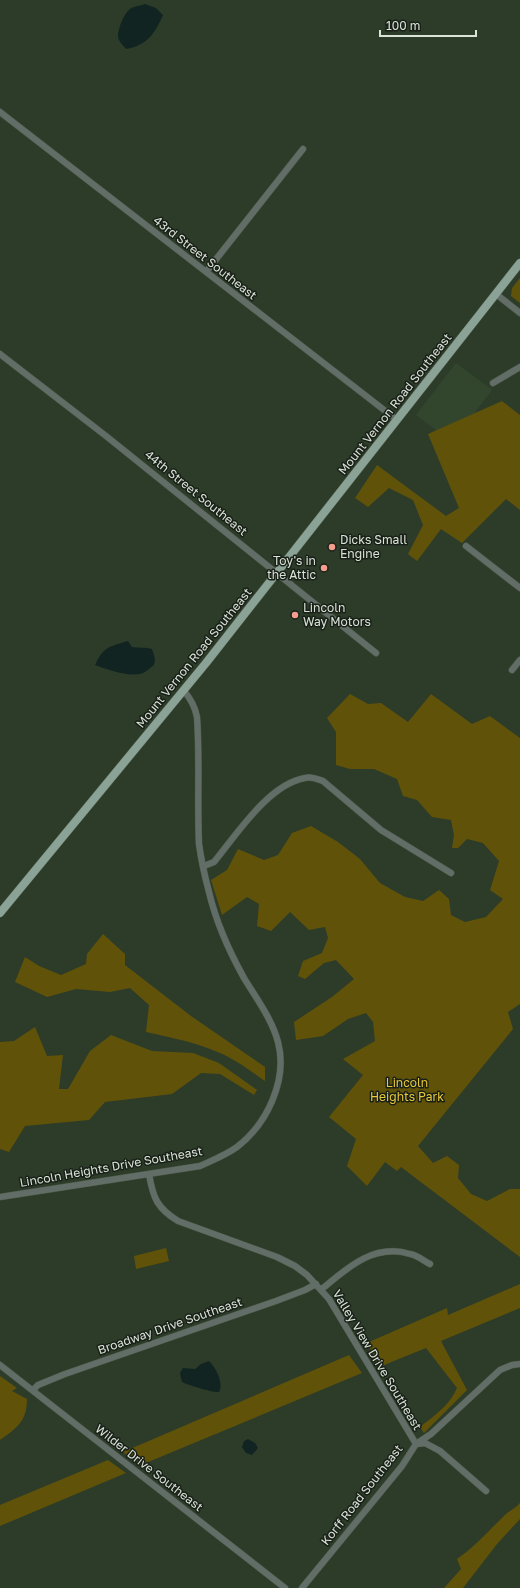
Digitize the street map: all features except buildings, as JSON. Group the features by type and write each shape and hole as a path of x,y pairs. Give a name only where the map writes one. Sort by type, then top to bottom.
{"main road":[{"name":"Mount Vernon Road Southeast","path":"0,913 87,806 184,691 520,263"}],"street":[{"name":"43rd Street Southeast","path":"0,112 397,420"},
{"path":"206,272 303,149"},
{"path":"496,294 520,313"},
{"name":"44th Street Southeast","path":"0,354 278,573 376,653"},
{"path":"493,383 520,367"},
{"path":"466,546 520,588"},
{"path":"512,670 520,660"},
{"name":"Lincoln Heights Drive Southeast","path":"0,1197 200,1166 220,1157 238,1146 252,1133 265,1115 274,1097 279,1078 280,1060 278,1043 236,964 222,934 209,891 200,845 197,717 191,698 184,691"},
{"path":"204,866 214,862 271,794 289,783 306,777 323,781 381,830 451,873"},
{"name":"Valley View Drive Southeast","path":"149,1174 152,1191 157,1203 165,1213 189,1226 277,1257 295,1266 322,1289 333,1304 416,1444"},
{"path":"322,1289 351,1265 371,1255 390,1251 411,1254 430,1264"},
{"name":"Broadway Drive Southeast","path":"33,1390 38,1385 58,1377 276,1302 316,1284"},
{"name":"Korff Road Southeast","path":"302,1588 402,1466 416,1444 431,1434 500,1370 512,1365 520,1364"},
{"name":"Wilder Drive Southeast","path":"0,1365 285,1588"},
{"path":"416,1444 425,1443 440,1451 486,1491"}],"shaded area":[{"path":"456,363 492,390 452,442 416,415"}],"green space":[{"path":"520,278 520,303 511,296 512,288"},
{"path":"502,401 520,415 520,510 506,499 462,543 441,529 417,561 408,554 423,525 413,500 389,488 368,507 355,498 377,465 446,516 459,508 428,434"},
{"name":"Lincoln Heights Park","path":"350,694 368,704 381,703 408,722 431,694 472,724 490,716 520,738 520,1004 508,1012 513,1029 418,1146 433,1163 447,1156 459,1165 458,1178 471,1194 487,1201 510,1189 520,1189 520,1257 401,1167 397,1171 385,1162 367,1186 347,1166 356,1139 329,1117 363,1075 343,1059 375,1041 373,1022 366,1013 348,1019 323,1036 296,1040 294,1022 332,997 354,979 336,960 324,963 305,979 298,976 303,961 322,953 328,938 325,927 309,930 290,912 271,931 257,926 259,904 247,897 222,915 211,880 227,870 238,849 264,860 278,855 292,833 311,826 338,842 360,859 380,883 405,897 423,901 439,890 449,899 451,915 465,922 486,917 503,899 490,890 499,861 483,843 467,839 458,848 452,848 454,835 451,820 432,817 417,800 403,796 397,779 374,769 350,769 336,765 336,732 327,718"},
{"path":"103,934 125,954 125,965 191,1016 265,1067 265,1081 237,1062 216,1051 193,1043 146,1032 149,1005 130,988 110,992 76,989 47,997 15,982 25,957 39,966 61,975 86,964 87,954"},
{"path":"35,1027 47,1056 63,1055 59,1089 68,1089 90,1051 111,1035 152,1051 193,1053 219,1063 257,1090 254,1095 220,1074 201,1073 172,1094 105,1102 89,1120 25,1126 9,1152 0,1149 0,1042 14,1041"},
{"path":"166,1248 169,1261 136,1269 134,1256"},
{"path":"520,1284 520,1308 441,1341 467,1390 424,1433 420,1427 446,1405 457,1388 426,1348 379,1367 370,1348 372,1346 369,1342 447,1308 448,1315"},
{"path":"349,1355 362,1373 141,1465 123,1452"},
{"path":"0,1376 17,1388 12,1391 27,1399 27,1407 23,1418 16,1428 0,1440"},
{"path":"108,1460 126,1473 0,1526 0,1505"},
{"path":"520,1503 520,1519 497,1544 463,1588 444,1588 461,1569 457,1559"}],"water":[{"path":"145,4 156,8 163,15 154,33 150,37 140,45 126,49 118,38 122,21 130,9"},
{"path":"128,641 132,647 152,649 155,659 154,665 144,673 128,674 95,665 101,654 108,648"},
{"path":"209,1361 220,1380 221,1384 219,1392 182,1382 180,1373 183,1368 195,1369 201,1364"},
{"path":"248,1439 255,1443 258,1448 252,1455 246,1453 242,1447 244,1441"}],"place":[{"name":"Dicks Small Engine","path":"332,547"},
{"name":"Toy's in the Attic","path":"324,568"},
{"name":"Lincoln Way Motors","path":"295,615"}]}
